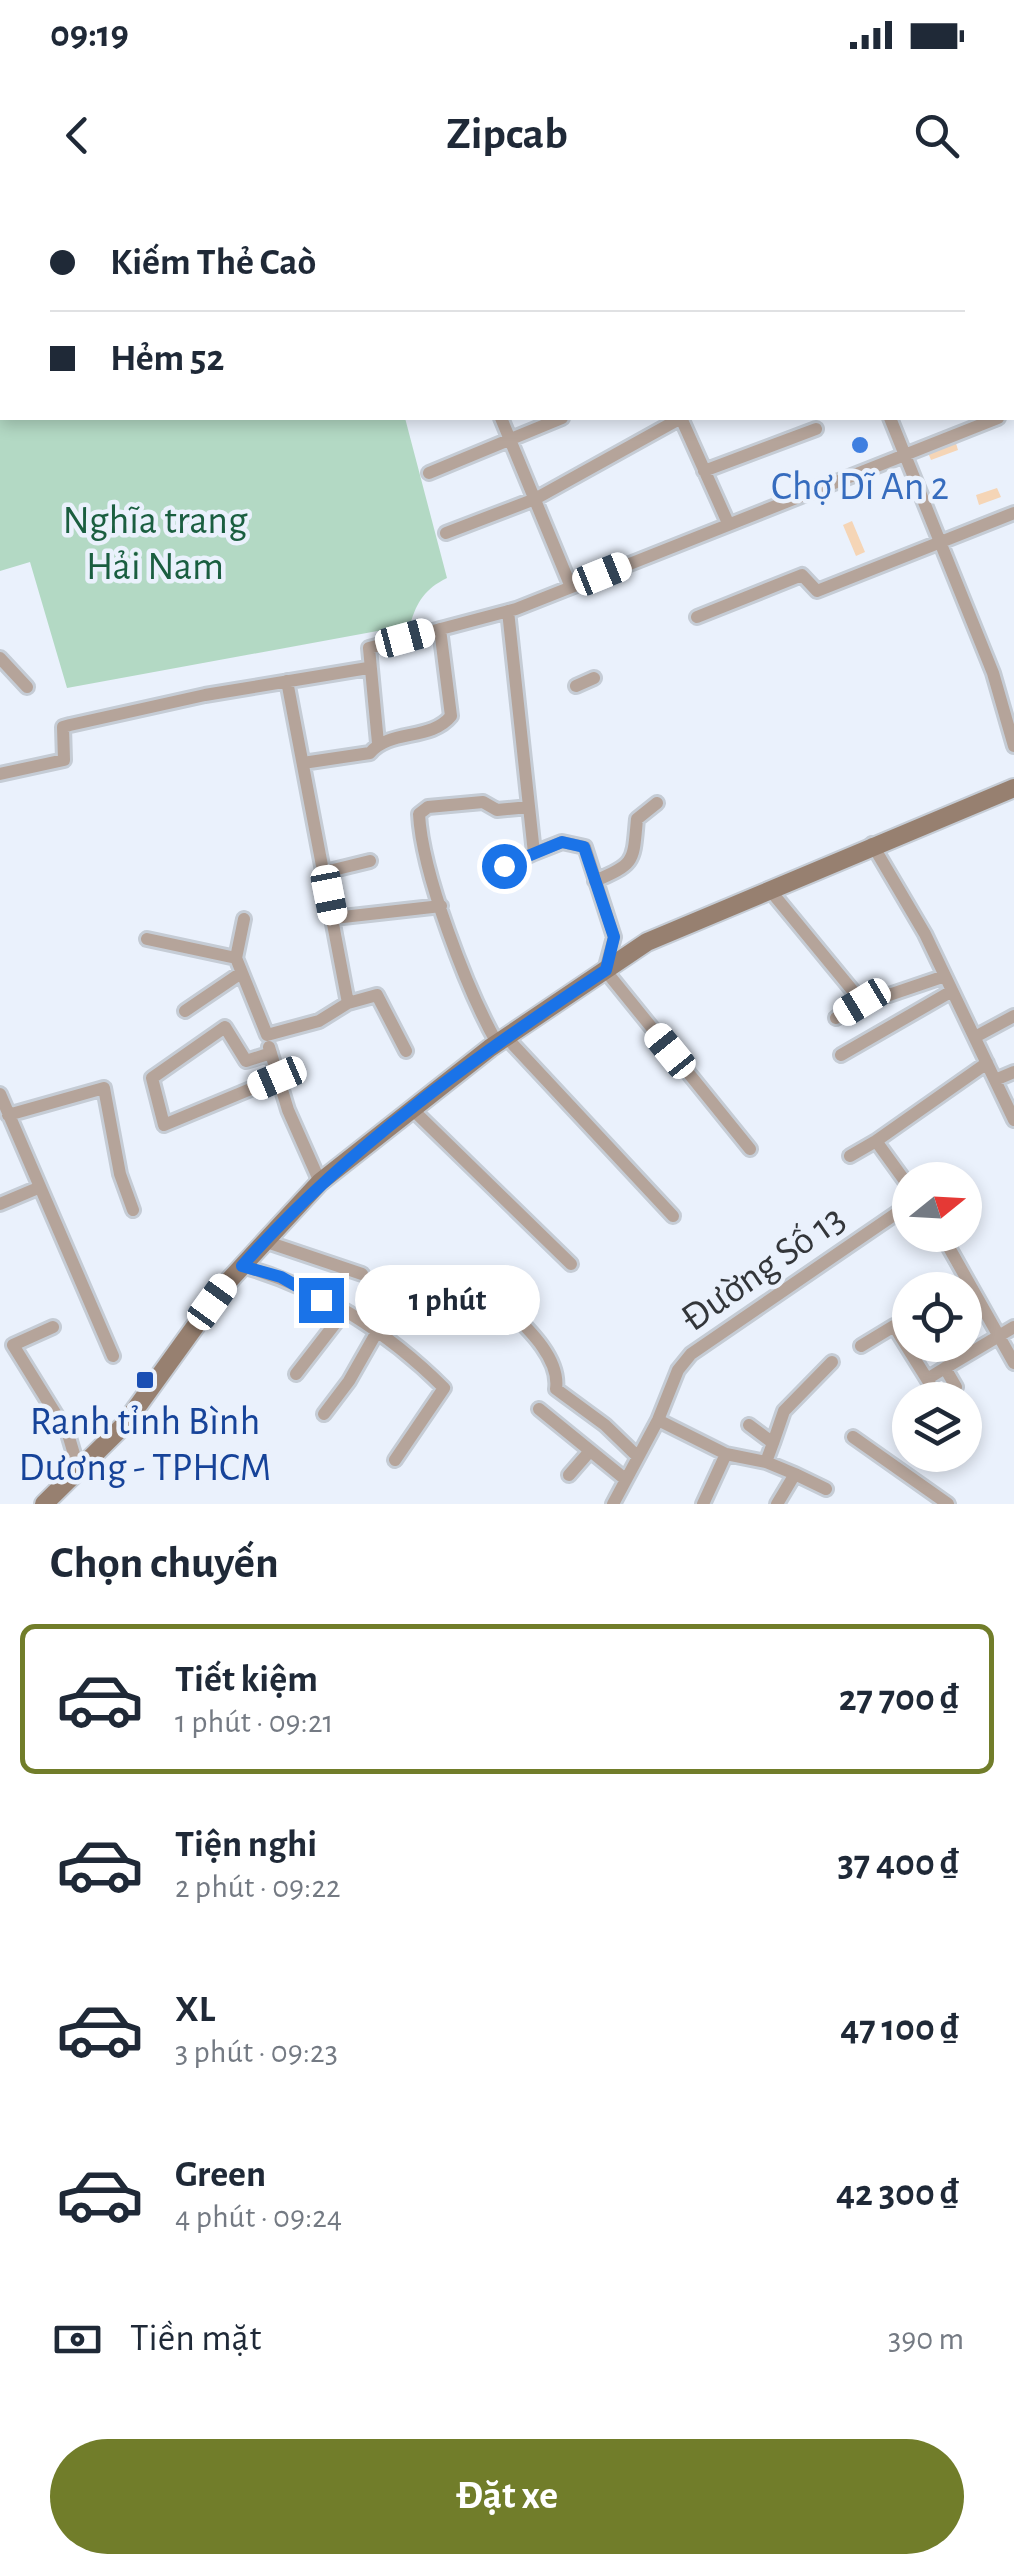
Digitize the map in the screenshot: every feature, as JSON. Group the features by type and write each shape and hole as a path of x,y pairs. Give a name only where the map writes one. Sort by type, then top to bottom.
{"main road":[{"path":"44,1504 124,1425 242,1266 320,1182 501,1040 647,942 872,844 1014,788"}],"street":[{"path":"502,420 571,587"},
{"path":"429,473 557,420"},
{"path":"446,532 535,499 677,420"},
{"path":"682,420 728,523"},
{"path":"891,420 993,673 1014,746"},
{"path":"378,744 369,648 508,611 992,420"},
{"path":"704,471 816,430"},
{"path":"697,617 802,575 817,591 1014,513"},
{"path":"508,611 534,852"},
{"path":"303,763 370,753 378,744 442,728 452,716 440,629"},
{"path":"0,658 27,686"},
{"path":"0,774 64,760 63,727 368,668"},
{"path":"576,686 594,678"},
{"path":"287,682 348,1003"},
{"path":"529,807 497,810 482,802 422,809 419,819 441,906 468,985 501,1040 673,1216"},
{"path":"596,881 628,866 634,859 637,818 657,802"},
{"path":"504,866 562,842 584,847 614,937 606,970 750,1149"},
{"path":"872,844 952,990 1014,1120"},
{"path":"324,872 370,861"},
{"path":"769,889 862,1002 836,1018"},
{"path":"334,918 441,906"},
{"path":"244,919 236,958 266,1035 277,1078 320,1182"},
{"path":"147,938 236,958"},
{"path":"185,1011 241,973"},
{"path":"888,995 944,976"},
{"path":"841,1054 952,990"},
{"path":"266,1035 319,1020 348,1003 378,996 406,1051"},
{"path":"975,1038 1014,1016"},
{"path":"271,1052 246,1062 223,1023 152,1078 164,1125 277,1078"},
{"path":"850,1156 986,1063"},
{"path":"995,1080 1014,1072"},
{"path":"8,1115 104,1088 120,1174 132,1210"},
{"path":"0,1094 112,1356"},
{"path":"412,1109 571,1264"},
{"path":"876,1141 892,1163"},
{"path":"0,1204 38,1188"},
{"name":"Đường Số 13","path":"613,1504 658,1420 678,1370 690,1354 892,1216"},
{"path":"264,1241 362,1274"},
{"path":"951,1252 1014,1362"},
{"path":"242,1266 281,1277 378,1330 401,1345 444,1388 394,1460"},
{"path":"496,1297 550,1361 558,1376 556,1388 606,1425 636,1455"},
{"path":"296,1374 344,1312"},
{"path":"860,1346 894,1326 929,1382"},
{"path":"927,1379 1014,1327"},
{"path":"53,1328 13,1345 68,1434 79,1471"},
{"path":"324,1414 349,1381 378,1330"},
{"path":"766,1462 784,1412 832,1362"},
{"path":"945,1368 953,1382"},
{"path":"539,1409 625,1478"},
{"path":"658,1420 726,1454 766,1462 826,1489"},
{"path":"749,1425 772,1442"},
{"path":"853,1437 948,1504"},
{"path":"568,1476 590,1451"},
{"path":"703,1504 726,1454"},
{"path":"777,1504 794,1474"}],"green space":[{"name":"Nghĩa trang Hải Nam","path":"0,420 406,420 447,578 423,597 410,625 67,688 30,562 0,571"}],"building":[{"path":"955,440 958,450 931,460 927,450"},
{"path":"997,488 1001,497 979,505 976,495"},
{"path":"852,521 865,552 856,556 843,525"}],"place":[{"name":"Chợ Dĩ An 2","path":"860,445"},
{"name":"Ranh tỉnh Bình Dương - TPHCM","path":"145,1380"}],"route":[{"path":"321,1300 281,1277 242,1266 320,1182 490,1048 606,970 614,937 584,847 562,842 504,866"}]}
